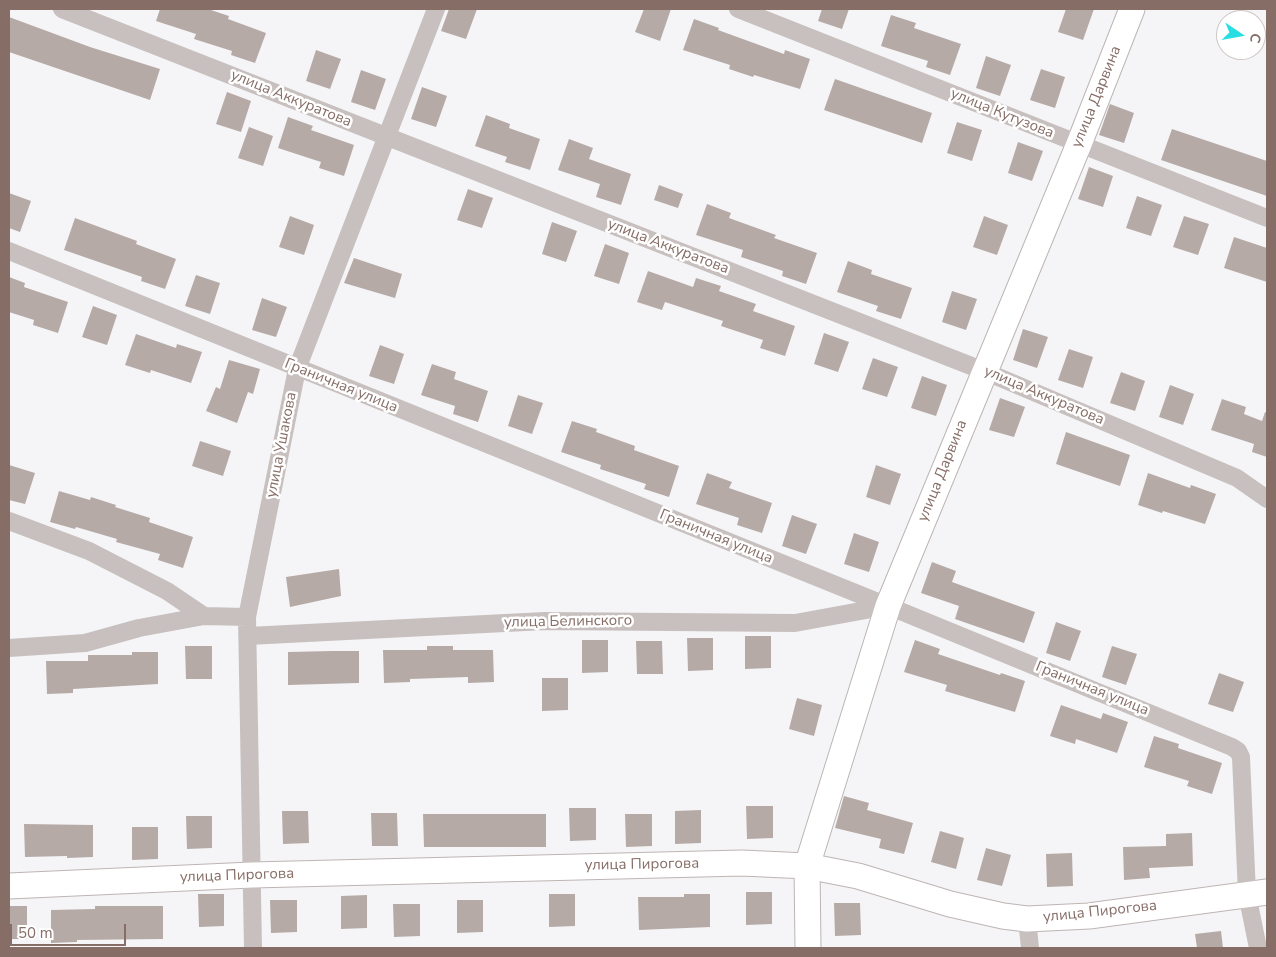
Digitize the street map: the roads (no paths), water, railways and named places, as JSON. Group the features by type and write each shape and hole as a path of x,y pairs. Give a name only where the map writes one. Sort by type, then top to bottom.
{"street":[{"name":"улица Аккуратова","path":"62,9 984,371 1237,478 1267,499"},
{"name":"улица Ушакова","path":"253,948 248,618 297,369 436,9"},
{"name":"улица Кутузова","path":"738,9 1267,218"},
{"name":"улица Дарвина","path":"808,948 807,866 888,606 1079,144 1132,9"},
{"name":"Граничная улица","path":"9,251 1232,747 1241,756 1257,893 1258,948"},
{"path":"9,521 89,551 167,591 204,616"},
{"name":"улица Белинского","path":"248,636 545,621 795,622 888,606"},
{"path":"9,648 85,643 139,628 204,616 248,618"},
{"name":"улица Пирогова","path":"9,886 252,875 742,863 807,866 858,876 950,904 1002,916 1027,919 1089,916 1257,893"},
{"path":"1027,919 1030,948"}]}
